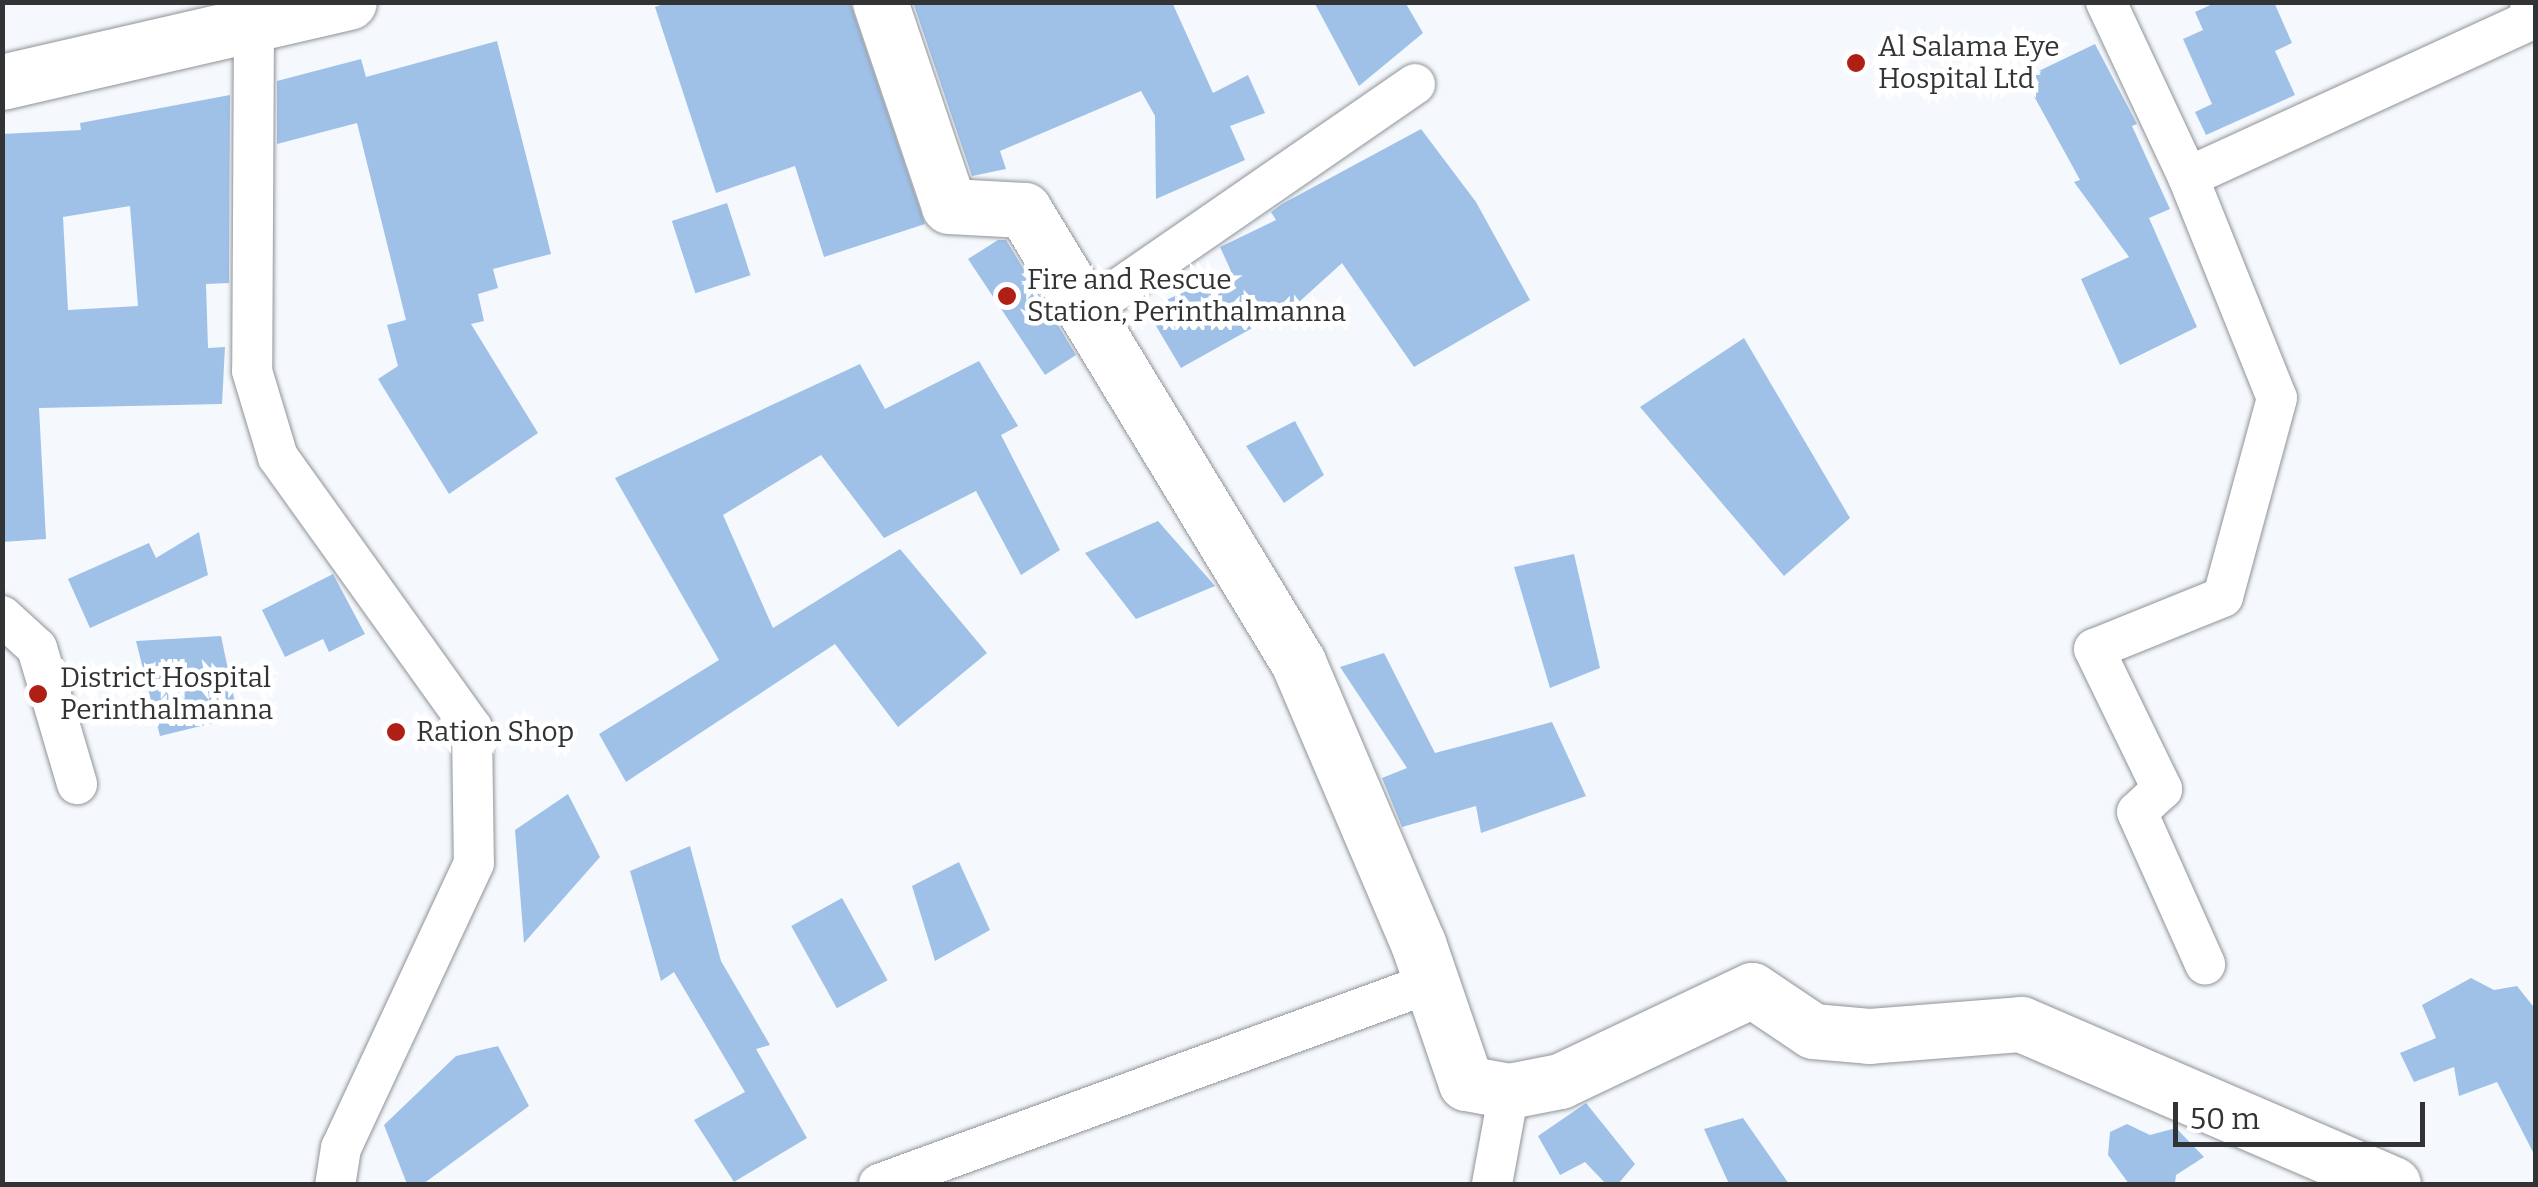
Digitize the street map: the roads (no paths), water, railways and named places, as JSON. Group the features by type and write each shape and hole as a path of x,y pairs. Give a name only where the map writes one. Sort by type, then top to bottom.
{"main road":[{"path":"2,82 349,2"},
{"path":"880,2 949,206 1024,210 1089,309 1298,662 1430,983 1466,1083 1509,1091 1560,1081 1752,990 1813,1031 1869,1036 2021,1024 2393,1184"}],"street":[{"path":"2106,2 2188,177 2277,398 2223,597 2094,650 2162,789 2137,812 2205,964"},
{"path":"2188,177 2526,22 2533,2"},
{"path":"254,24 252,371 278,457 472,728 474,863 341,1148 334,1184"},
{"path":"1089,309 1415,84"},
{"path":"2,616 37,648 77,784"},
{"path":"879,1184 1430,983"},
{"path":"1492,1184 1509,1091"}],"place":[{"name":"Al Salama Eye Hospital Ltd","path":"1856,63"},
{"name":"Fire and Rescue Station, Perinthalmanna","path":"1007,296"},
{"name":"District Hospital Perinthalmanna","path":"38,694"},
{"name":"Ration Shop","path":"396,732"}]}
